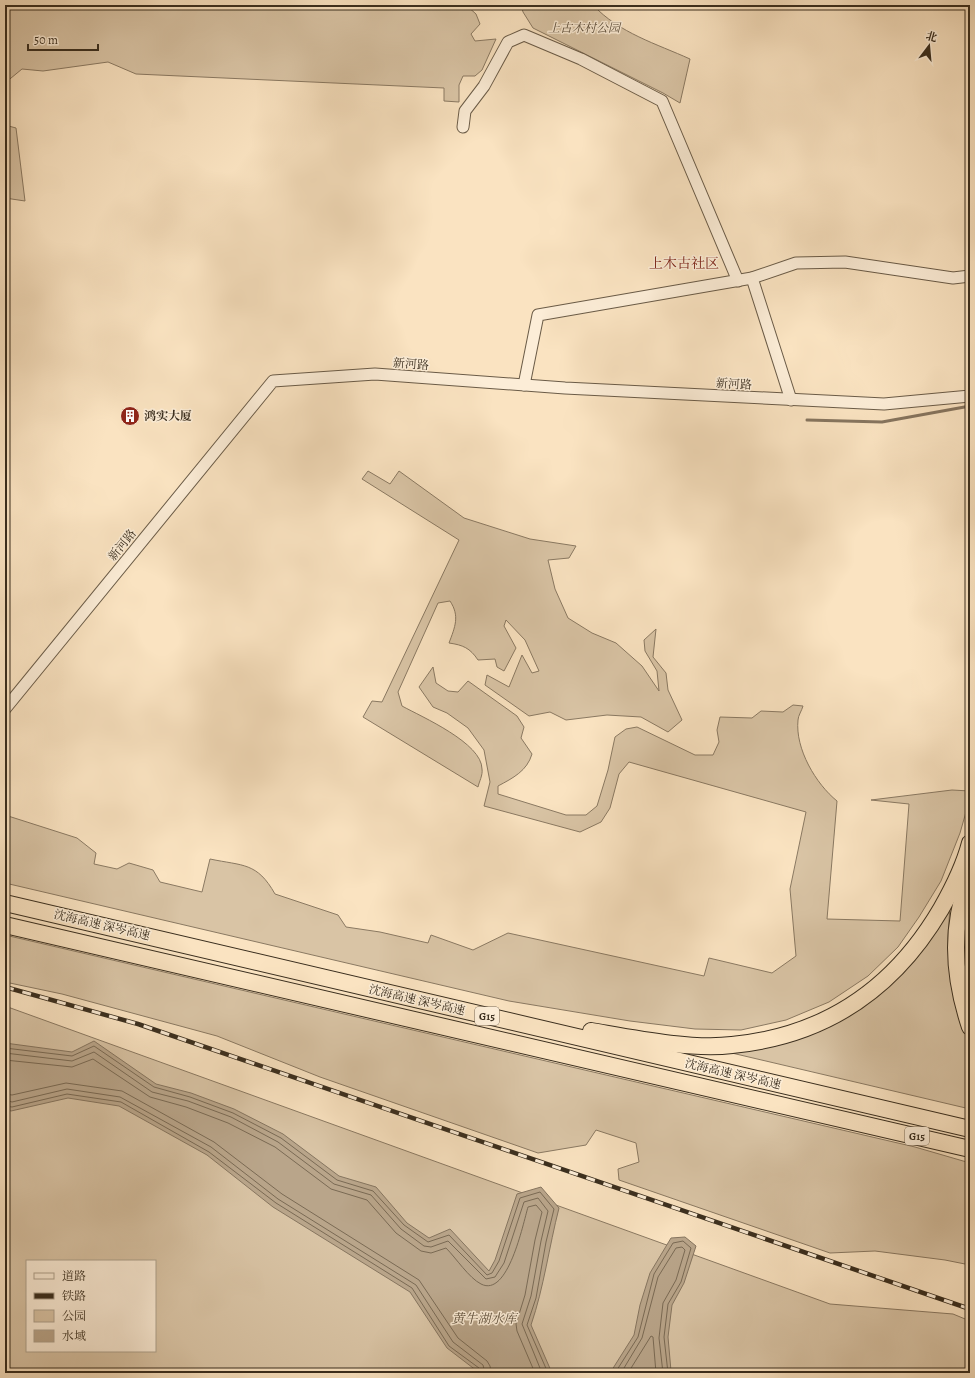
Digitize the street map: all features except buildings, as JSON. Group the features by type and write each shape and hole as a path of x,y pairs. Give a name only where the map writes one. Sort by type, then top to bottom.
{"highway":[{"path":"381,991 649,1040 701,1046 730,1046 782,1035 812,1025 858,1002 899,966 927,932 940,910 952,889 970,843"},
{"path":"970,863 958,915 956,960 963,1004 970,1027"},
{"path":"970,900 966,916 964,960 970,1001"},
{"name":"沈海高速 深岑高速","path":"5,902 970,1129"},
{"name":"沈海高速 深岑高速","path":"5,925 863,1124"},
{"path":"863,1124 970,1155"},
{"name":"G15","path":"863,1124 970,1149"}],"street":[{"path":"463,127 465,112 484,86 508,42 524,36 581,59 662,101 738,281"},
{"path":"524,385 538,315 738,281 752,278 796,263 845,262 953,278 970,276"},
{"path":"752,278 791,400"},
{"name":"新河路","path":"5,709 273,381 375,374 524,385 884,404 970,396"}],"green space":[{"path":"5,5 466,5 476,14 480,24 471,34 475,41 496,39 482,70 475,76 463,76 459,85 459,102 444,101 444,88 136,74 108,62 43,71 22,69 5,83"},
{"name":"上古木村公园","path":"521,5 593,5 603,15 626,30 690,59 680,103 533,28 523,12"},
{"path":"5,125 16,128 25,201 5,198"},
{"path":"368,471 390,484 399,471 464,518 530,539 576,546 569,558 548,560 555,589 568,618 592,633 616,643 642,666 659,691 657,671 645,651 644,640 656,629 653,657 666,673 668,690 682,720 668,732 641,717 607,715 566,720 550,712 529,716 485,685 487,675 509,687 522,655 532,673 539,671 525,640 506,620 504,626 516,648 504,671 497,667 495,659 478,660 466,648 449,643 456,622 455,612 450,601 438,603 398,692 402,706 450,732 472,750 479,759 482,769 478,787 363,717 372,701 382,702 459,540 362,479"},
{"path":"433,667 436,683 448,691 458,692 468,681 517,716 524,727 521,738 532,754 530,760 519,773 498,786 498,794 566,815 586,815 597,806 608,770 615,737 626,729 637,727 695,755 713,755 719,742 717,730 720,717 752,718 761,711 783,712 793,705 803,706 798,718 798,731 803,754 815,776 829,794 837,801 827,919 900,921 909,804 871,800 952,790 970,791 970,798 960,833 941,881 919,917 898,947 868,976 829,1002 786,1020 741,1030 695,1029 630,1021 509,1001 5,883 5,815 77,838 96,853 94,864 117,869 129,863 153,870 160,882 202,892 210,859 240,865 248,867 262,876 275,894 338,915 346,927 380,932 428,943 431,935 473,950 508,933 704,976 709,958 772,973 796,956 790,889 806,812 629,762 619,774 610,808 601,822 580,832 484,806 490,782 484,750 468,728 447,713 433,707 419,687"},
{"path":"950,905 948,938 950,971 966,1029 970,1036 970,1109 719,1050 852,1011"},
{"path":"5,935 915,1147 970,1163 970,1265 945,1260 875,1251 830,1253 619,1180 618,1169 639,1162 636,1143 596,1130 586,1145 538,1153 320,1077 217,1036 62,994 5,982"},
{"path":"5,1006 830,1304 953,1314 970,1321 970,1363 961,1373 5,1373"}],"water":[{"name":"黄牛湖水库","path":"94,1041 156,1084 191,1093 234,1109 283,1134 339,1176 376,1187 407,1223 429,1238 450,1229 489,1271 495,1260 517,1194 541,1187 559,1208 536,1311 531,1325 552,1373 476,1373 477,1371 447,1348 410,1292 273,1207 207,1155 119,1106 68,1098 11,1111 5,1109 5,1043 72,1052"},
{"path":"685,1237 696,1246 684,1283 672,1305 668,1337 671,1371 674,1373 610,1373 634,1335 640,1305 650,1273 671,1238"},
{"path":"803,1370 826,1370 828,1373 776,1373"}],"waterway":[{"path":"807,420 882,422 970,406"}],"railway":[{"path":"5,987 138,1024 970,1309"}],"place":[{"name":"鸿实大厦","path":"130,416"}],"district":[{"name":"上木古社区","path":"684,263"}]}
